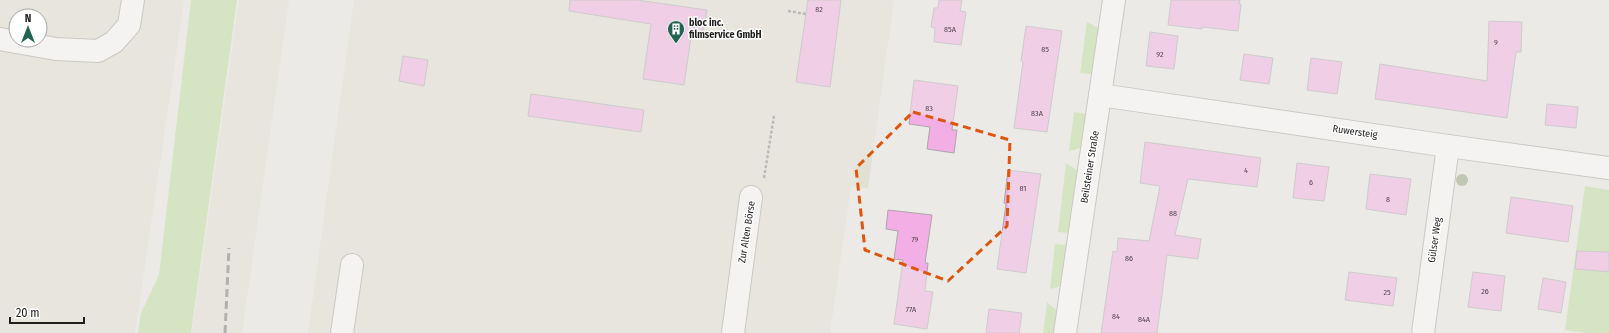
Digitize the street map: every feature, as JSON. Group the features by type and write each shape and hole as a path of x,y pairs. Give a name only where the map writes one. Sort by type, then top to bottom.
{"street":[{"path":"0,39 56,49 98,51 114,42 129,25 133,0"},
{"name":"Beilsteiner Straße","path":"1065,333 1114,0"},
{"name":"Ruwersteig","path":"1100,95 1609,168"},
{"name":"Gülser Weg","path":"1423,333 1448,146"},
{"name":"Zur Alten Börse","path":"733,333 751,197"},
{"path":"342,333 352,266"}],"path":[{"path":"788,11 806,14"},
{"name":"Zur Alten Börse","path":"751,197 761,196 774,116"}],"highlighted area":[{"path":"913,112 1010,140 1007,226 948,281 865,250 856,168"}],"shaded area":[{"path":"0,0 184,0 135,333 0,333"},
{"path":"239,0 289,0 242,333 192,333"},
{"path":"354,0 894,0 868,188 851,186 830,333 308,333"}],"green space":[{"path":"191,0 237,0 191,333 138,333 141,313 159,275"},
{"path":"1087,22 1098,28 1093,74 1080,73"},
{"path":"1074,112 1086,114 1081,148 1069,151"},
{"path":"1066,163 1078,171 1070,233 1058,232"},
{"path":"1585,186 1609,190 1609,333 1588,333 1565,330"},
{"path":"1055,244 1067,245 1062,286 1050,289"},
{"path":"1047,302 1057,311 1054,333 1043,333"}],"building":[{"name":"bloc inc. filmservice GmbH","path":"570,0 637,0 707,10 703,31 692,30 684,85 643,79 651,24 569,11"},
{"path":"808,0 841,0 830,87 796,82"},
{"path":"939,0 962,0 960,11 966,12 961,45 934,42 935,28 931,27 934,8 938,8"},
{"path":"1171,0 1240,0 1239,4 1241,4 1238,31 1168,25"},
{"path":"1489,21 1522,22 1521,52 1516,52 1507,118 1375,99 1380,64 1487,81"},
{"path":"1026,26 1062,31 1047,132 1014,128 1023,62 1021,61"},
{"path":"1150,32 1178,36 1174,69 1146,66"},
{"path":"1244,54 1273,58 1269,84 1240,80"},
{"path":"403,56 428,60 424,86 399,81"},
{"path":"1311,58 1342,62 1337,94 1307,90"},
{"path":"914,80 958,86 952,130 957,130 954,153 927,149 930,127 909,124"},
{"path":"531,94 644,110 641,132 528,116"},
{"path":"1547,104 1578,107 1576,128 1545,125"},
{"path":"1145,142 1261,158 1257,187 1188,179 1175,235 1201,239 1198,259 1167,255 1157,333 1101,333 1113,251 1117,252 1118,238 1149,241 1160,186 1140,183"},
{"path":"1297,163 1329,167 1324,201 1293,198"},
{"path":"1008,170 1041,174 1026,273 997,269 1006,204 1004,203"},
{"path":"1370,174 1411,179 1406,215 1366,209"},
{"path":"1511,197 1573,206 1568,242 1506,233"},
{"path":"888,210 932,215 925,263 928,263 925,291 933,292 927,329 894,324 903,260 894,259 898,231 886,229"},
{"path":"1577,251 1609,252 1609,272 1575,269"},
{"path":"1349,272 1397,278 1393,306 1345,300"},
{"path":"1473,272 1505,276 1501,311 1468,307"},
{"path":"1543,278 1566,282 1561,313 1538,309"},
{"path":"989,309 1022,313 1019,333 986,333"}],"railway":[{"path":"225,333 229,248"}],"place":[{"name":"bloc inc. filmservice GmbH","path":"676,44"}]}
